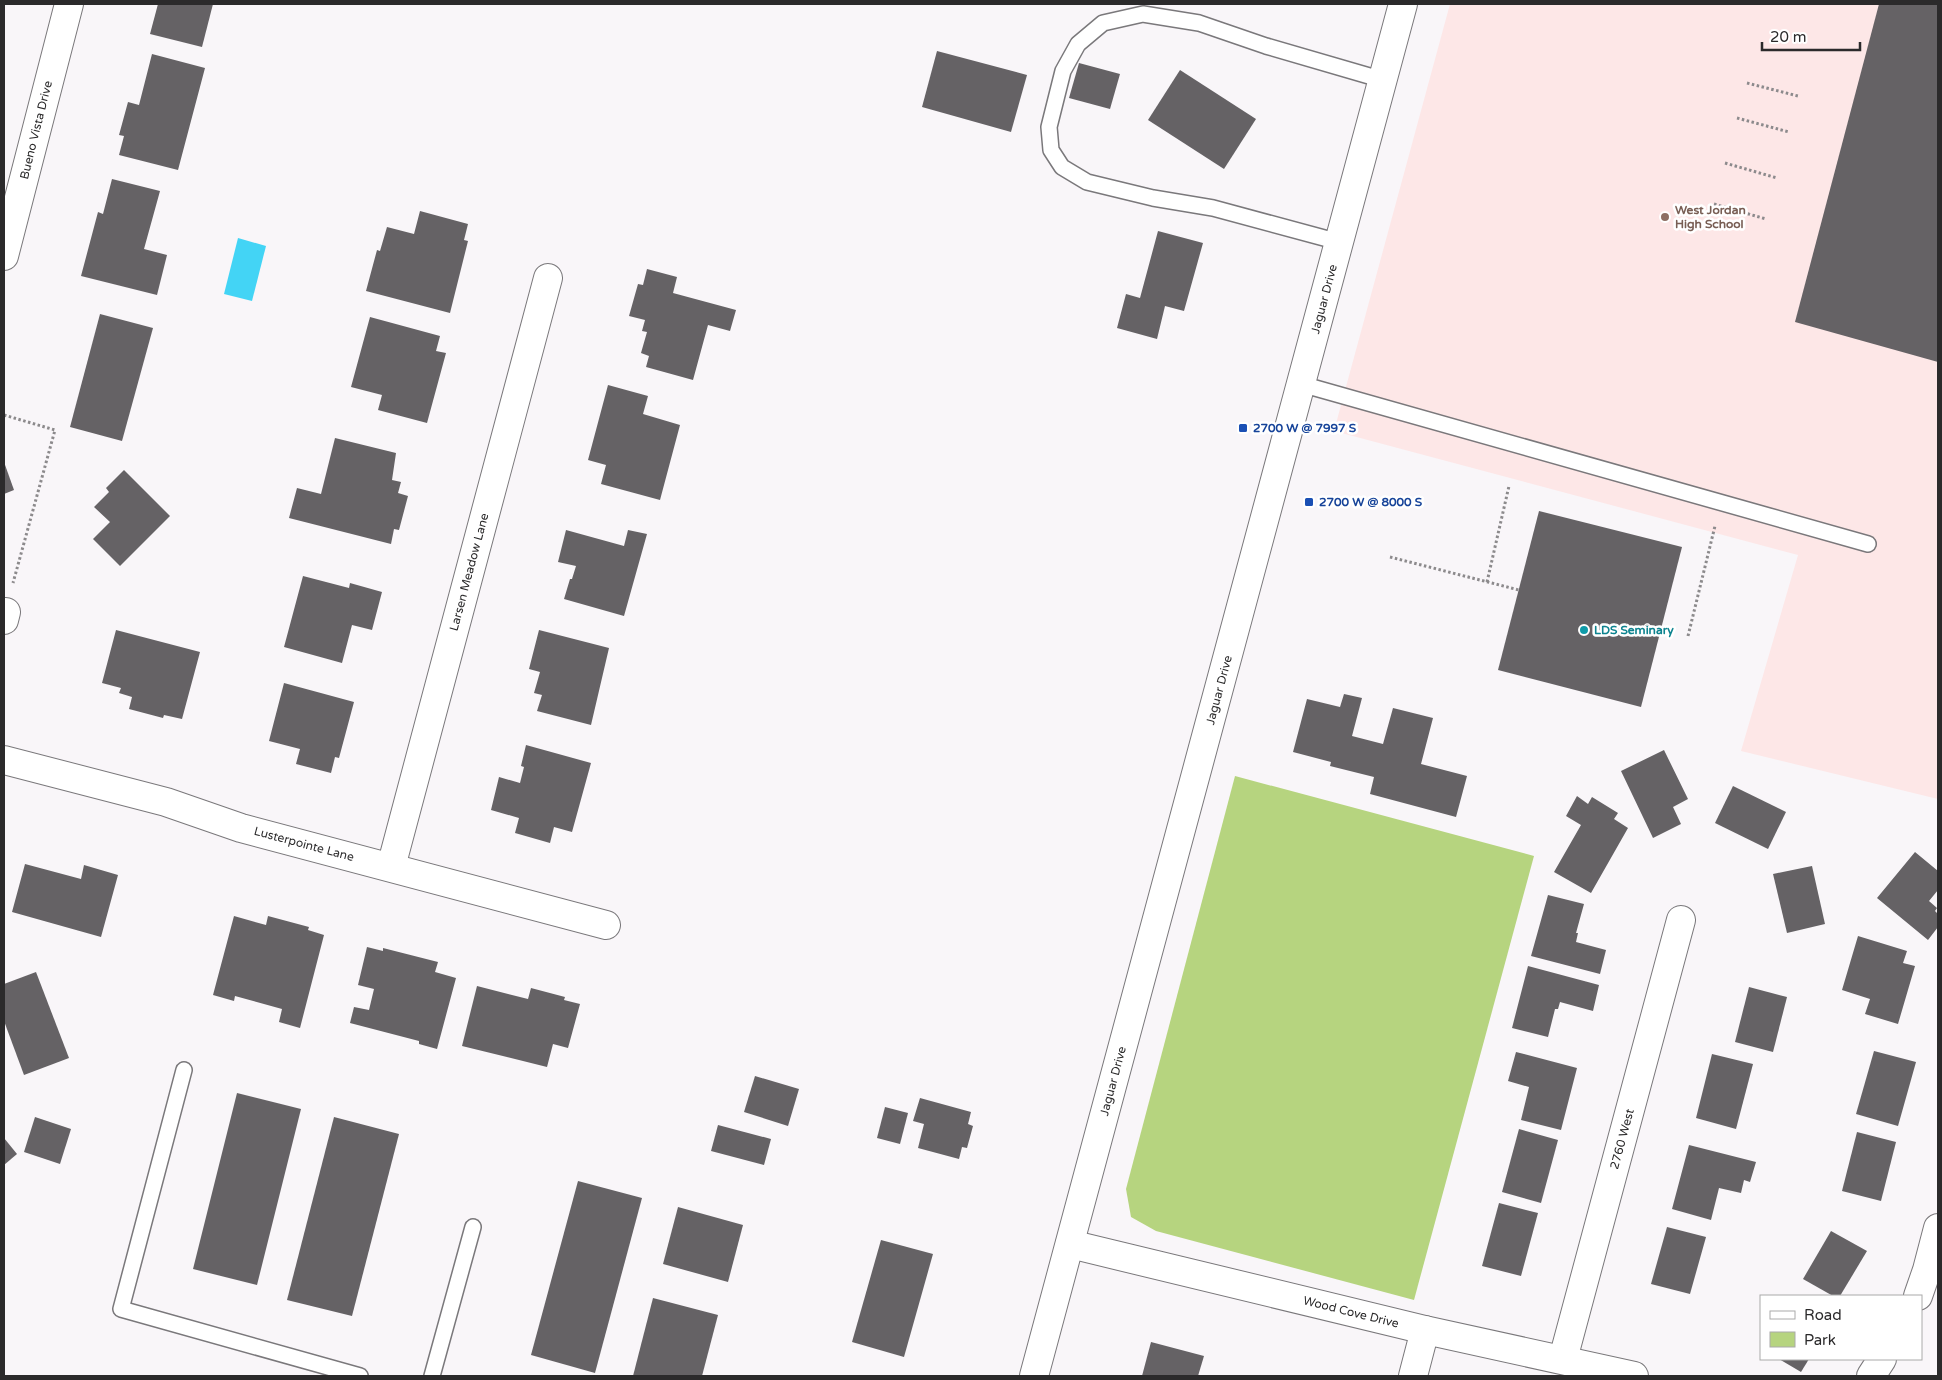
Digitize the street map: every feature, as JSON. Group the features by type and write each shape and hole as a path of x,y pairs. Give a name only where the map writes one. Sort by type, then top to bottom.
{"street":[{"name":"Bueno Vista Drive","path":"4,256 69,4"},
{"name":"Jaguar Drive","path":"1034,1376 1403,4"},
{"name":"Larsen Meadow Lane","path":"391,867 548,278"},
{"name":"Lusterpointe Lane","path":"4,760 166,802 241,828 606,925"},
{"name":"2760 West","path":"1563,1359 1681,920"},
{"path":"1918,1295 1938,1228"},
{"name":"Wood Cove Drive","path":"1070,1244 1425,1330 1634,1376"},
{"path":"1413,1376 1425,1330"},
{"path":"1871,1376 1881,1360"}],"lane":[{"path":"1339,242 1213,208 1152,198 1087,182 1062,167 1050,150 1049,127 1063,71 1078,44 1103,23 1143,14 1199,24 1266,46 1383,80"},
{"path":"1301,384 1868,544"},
{"path":"184,1070 121,1309 360,1376"},
{"path":"432,1376 473,1227"}],"path":[{"path":"1747,82 1798,96"},
{"path":"1737,118 1789,132"},
{"path":"1725,163 1777,178"},
{"path":"1714,204 1766,219"},
{"path":"4,415 55,430 5,616"},
{"path":"1487,582 1510,486"},
{"path":"1688,636 1720,501"},
{"path":"1390,557 1519,590"}],"shaded area":[{"name":"West Jordan High School","path":"1450,4 1938,4 1938,799 1741,751 1798,555 1334,431"}],"green space":[{"path":"1235,776 1534,856 1414,1300 1156,1231 1131,1217 1126,1189"}],"water":[{"path":"238,238 266,246 252,301 224,294"}],"building":[{"path":"158,4 213,4 202,47 150,34"},
{"path":"1879,4 1938,4 1938,362 1795,322"},
{"path":"937,51 1027,75 1011,132 922,107"},
{"path":"152,54 205,68 178,170 119,155 124,136 119,135 128,102 139,105"},
{"path":"1079,63 1120,74 1110,109 1069,98"},
{"path":"1180,70 1256,119 1224,169 1148,120"},
{"path":"112,179 160,191 144,249 167,255 157,295 81,276 98,212 103,214"},
{"path":"420,211 468,224 464,240 468,241 450,313 366,291 377,250 380,251 387,227 414,234"},
{"path":"1158,231 1203,243 1184,311 1165,306 1157,339 1117,328 1126,294 1140,298"},
{"path":"647,269 677,277 673,293 736,310 730,331 708,325 693,380 646,367 649,356 641,353 647,332 642,331 645,320 629,316 638,284 643,285"},
{"path":"100,314 153,328 122,441 70,427"},
{"path":"370,317 440,336 436,351 446,353 427,423 378,410 382,395 351,387"},
{"path":"608,385 648,396 643,414 680,425 660,500 601,484 606,465 588,460"},
{"path":"335,438 396,453 392,480 401,482 398,493 408,496 399,530 394,529 391,544 289,518 297,488 321,494"},
{"path":"4,462 14,490 4,494"},
{"path":"124,470 170,516 120,566 93,539 110,522 94,507 109,492 106,488"},
{"name":"LDS Seminary","path":"1539,511 1682,547 1641,707 1498,670"},
{"path":"566,530 624,546 628,530 647,534 624,616 564,599 576,566 558,562"},
{"path":"303,576 349,588 350,583 382,592 372,630 352,625 342,663 284,647"},
{"path":"116,630 200,652 182,719 164,715 163,718 129,709 132,697 119,693 121,688 102,683"},
{"path":"539,630 609,648 591,725 537,711 542,695 534,693 540,672 529,669"},
{"path":"284,683 354,702 339,758 335,757 331,773 296,764 300,749 269,741"},
{"path":"1344,694 1362,698 1352,736 1383,744 1393,708 1433,718 1421,764 1467,776 1456,817 1370,794 1374,777 1330,766 1331,762 1293,752 1307,699 1340,707"},
{"path":"526,745 591,763 572,832 554,827 550,843 515,833 519,818 491,810 499,777 520,783 524,767 521,766"},
{"path":"1664,750 1688,799 1673,807 1681,824 1653,838 1621,771"},
{"path":"1733,786 1786,812 1768,849 1715,823"},
{"path":"1577,796 1588,804 1592,797 1618,813 1614,819 1628,828 1591,893 1554,872 1581,825 1566,816"},
{"path":"1915,852 1938,871 1938,890 1929,901 1937,908 1935,911 1938,914 1938,927 1928,940 1877,898"},
{"path":"25,864 81,879 84,865 118,875 101,937 12,912"},
{"path":"1812,866 1825,924 1787,933 1773,874"},
{"path":"1548,895 1584,904 1576,933 1578,933 1576,942 1606,950 1600,974 1531,956"},
{"path":"234,916 266,925 268,916 309,927 308,930 324,935 300,1028 279,1022 282,1009 235,996 234,1001 213,995"},
{"path":"1858,936 1907,951 1903,963 1915,966 1898,1024 1865,1014 1870,999 1842,990"},
{"path":"367,947 383,951 383,948 438,962 435,972 456,978 437,1049 419,1044 419,1041 350,1023 354,1007 369,1010 374,989 358,985"},
{"path":"1528,966 1599,985 1593,1011 1560,1002 1558,1009 1555,1009 1548,1037 1512,1028"},
{"path":"36,972 69,1058 24,1075 4,1021 4,984"},
{"path":"477,986 528,999 531,988 565,997 564,1000 580,1004 568,1048 553,1044 547,1067 462,1046"},
{"path":"1749,987 1787,997 1773,1052 1735,1042"},
{"path":"1874,1051 1916,1062 1898,1126 1856,1114"},
{"path":"1516,1052 1577,1068 1561,1130 1521,1120 1529,1087 1508,1081"},
{"path":"1712,1054 1753,1064 1736,1129 1696,1118"},
{"path":"755,1076 799,1089 788,1126 744,1112"},
{"path":"237,1093 301,1109 257,1285 193,1269"},
{"path":"920,1098 971,1112 968,1124 973,1126 967,1148 962,1147 959,1159 918,1148 924,1124 913,1121"},
{"path":"885,1107 908,1113 900,1144 877,1138"},
{"path":"35,1117 71,1129 60,1164 24,1152"},
{"path":"334,1117 399,1134 352,1316 287,1300"},
{"path":"718,1125 771,1139 764,1165 711,1151"},
{"path":"1519,1129 1558,1140 1541,1203 1502,1192"},
{"path":"1857,1132 1896,1142 1881,1201 1842,1191"},
{"path":"4,1138 17,1154 4,1165"},
{"path":"1689,1145 1756,1162 1750,1182 1744,1180 1741,1193 1719,1188 1711,1220 1672,1209"},
{"path":"578,1181 642,1198 595,1373 531,1355"},
{"path":"1499,1203 1538,1213 1521,1276 1482,1266"},
{"path":"678,1207 743,1225 728,1282 663,1264"},
{"path":"1667,1227 1706,1237 1690,1294 1651,1284"},
{"path":"1831,1231 1867,1251 1841,1295 1831,1295 1803,1279"},
{"path":"881,1240 933,1254 904,1357 852,1342"},
{"path":"653,1298 718,1315 702,1376 633,1376"},
{"path":"1151,1342 1204,1356 1198,1376 1142,1376"},
{"path":"1781,1360 1808,1360 1801,1372"}],"place":[{"name":"West Jordan High School","path":"1665,217"},
{"name":"2700 W @ 7997 S","path":"1243,428"},
{"name":"2700 W @ 8000 S","path":"1309,502"},
{"name":"LDS Seminary","path":"1584,630"}]}
